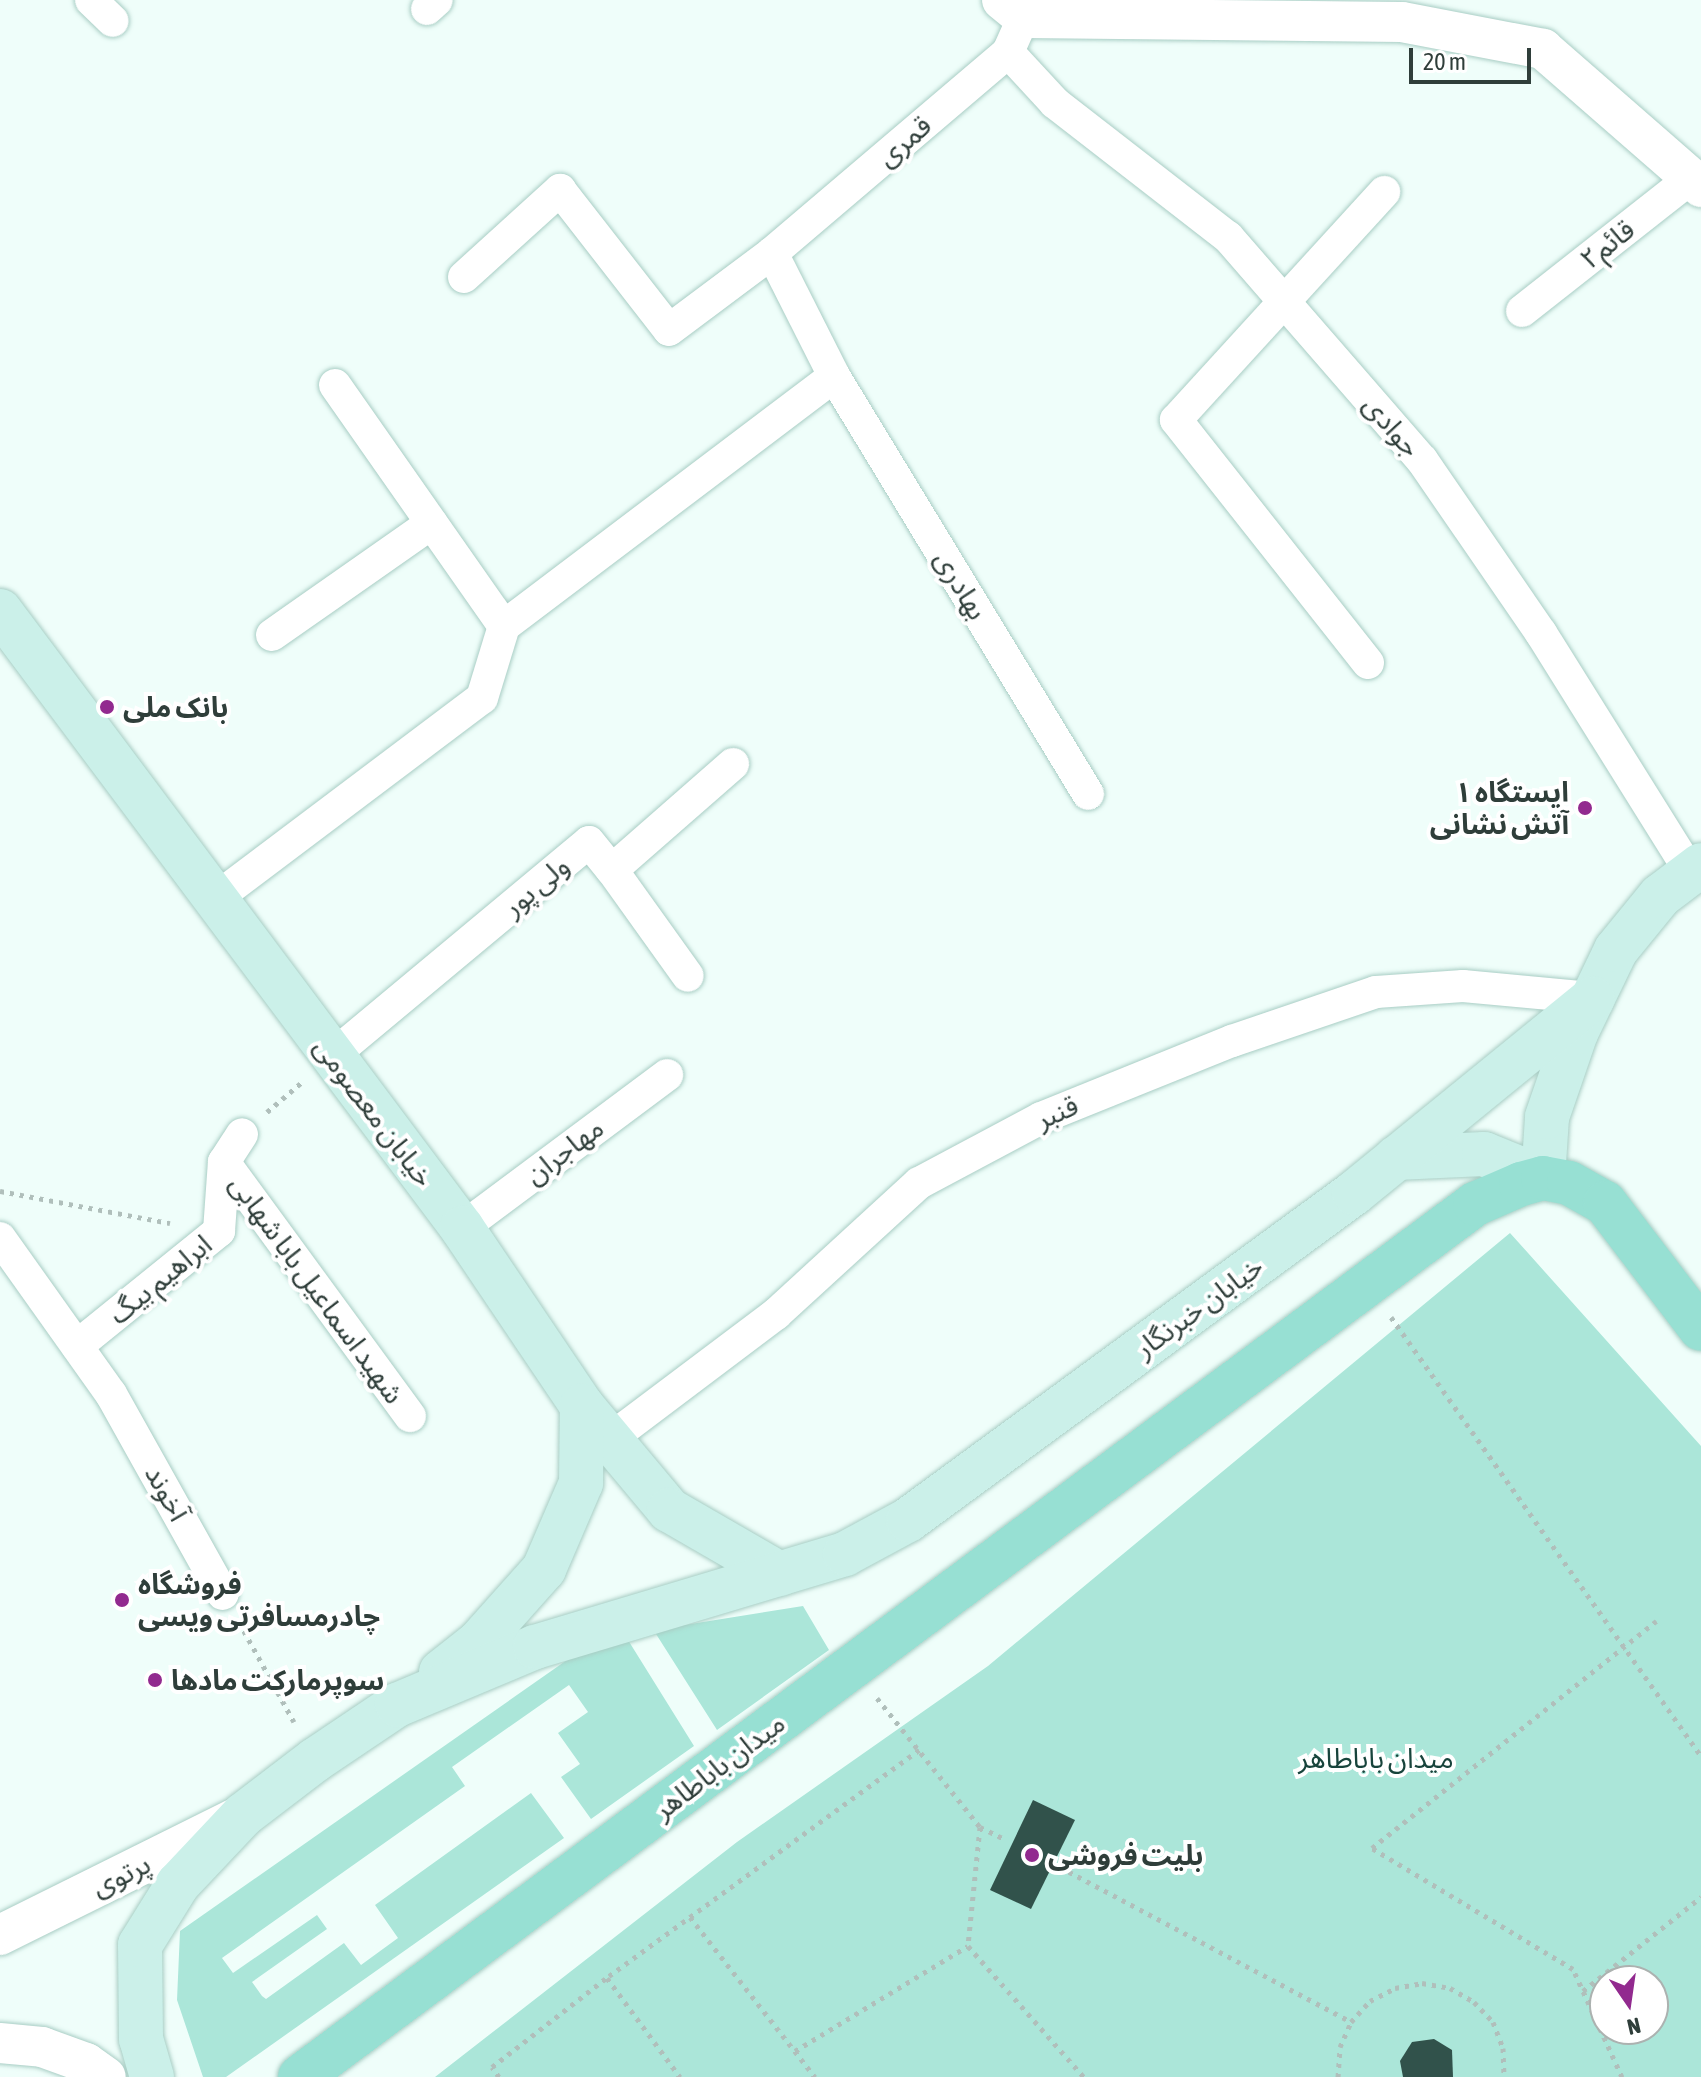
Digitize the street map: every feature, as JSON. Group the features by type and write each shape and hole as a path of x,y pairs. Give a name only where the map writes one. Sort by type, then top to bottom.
{"main road":[{"name":"خیابان معصومی","path":"0,611 462,1228 582,1406 669,1510 780,1574"},
{"name":"خیابان خبرنگار","path":"1543,1178 1547,1117 1593,998 1616,950 1660,896 1696,869"},
{"name":"خیابان خبرنگار","path":"397,1705 535,1647 845,1554 908,1520 1396,1158 1593,998"},
{"path":"1396,1158 1484,1154 1543,1178 1569,1183 1605,1203 1701,1329"},
{"name":"میدان باباطاهر","path":"300,2077 1475,1204 1543,1178"},
{"path":"152,2077 141,2039 140,1945 178,1884 243,1815 479,1642 544,1569 581,1483 582,1406"}],"street":[{"path":"1011,23 1407,11 1543,49 1696,183"},
{"name":"قمری","path":"464,277 560,190 669,330 772,253 1011,23"},
{"name":"جوادی","path":"1011,23 1055,103 1228,237 1422,460 1541,633 1696,869"},
{"name":"قائم۲","path":"1522,311 1696,183"},
{"path":"1368,663 1176,420 1384,192"},
{"name":"بهادری","path":"772,253 834,376 1088,794"},
{"path":"215,899 482,698 504,626 834,376"},
{"path":"335,385 504,626"},
{"path":"272,635 432,523"},
{"name":"ولی پور","path":"332,1056 589,842 612,870 733,764"},
{"path":"612,870 688,976"},
{"name":"قنبر","path":"610,1439 776,1314 919,1183 1041,1118 1232,1041 1376,992 1463,986 1593,998"},
{"name":"مهاجران","path":"462,1228 667,1075"},
{"name":"ابراهیم بیگ","path":"77,1346 219,1231 224,1162 242,1134"},
{"name":"شهید اسماعیل بابا شهابی","path":"224,1162 410,1416"},
{"name":"آخوند","path":"0,1238 111,1394 223,1594"},
{"name":"پرتوی","path":"0,1935 243,1815"},
{"path":"0,2043 42,2047 86,2063 106,2077"}],"path":[{"path":"242,1134 332,1056"},
{"path":"0,1191 219,1231"},
{"path":"1368,1284 1701,1756"},
{"path":"223,1594 315,1760"},
{"path":"1622,2077 1573,1969 1372,1848 1656,1621"},
{"path":"847,1670 862,1681 980,1827 1003,1838"},
{"path":"499,2077 492,2067 607,1978 919,1750"},
{"path":"980,1827 968,1946 1084,2077"},
{"path":"1060,1867 1351,2022"},
{"path":"1582,1991 1701,1897"},
{"path":"690,1917 815,2077"},
{"path":"795,2051 968,1946"},
{"path":"607,1978 680,2077"},
{"path":"1338,2077 1340,2047 1351,2022 1370,2001 1395,1988 1422,1983 1450,1988 1474,2002 1493,2022 1503,2048 1504,2077"}],"green space":[{"name":"میدان باباطاهر","path":"1510,1233 1701,1446 1701,2077 435,2077 737,1842 988,1666"},
{"path":"803,1606 829,1650 717,1730 656,1634 628,1640 694,1746 591,1819 561,1777 580,1764 558,1733 588,1712 569,1685 452,1767 465,1786 222,1958 233,1973 317,1915 327,1929 252,1982 262,1996 266,1999 344,1943 361,1965 398,1938 375,1905 531,1793 564,1838 226,2077 203,2077 177,2000 180,1931 597,1639"}],"building":[{"name":"بلیت فروشی","path":"1033,1800 1075,1820 1031,1909 990,1890"},
{"path":"1434,2039 1452,2050 1453,2077 1403,2077 1400,2061 1412,2042"}],"place":[{"name":"بانک ملی","path":"107,707"},
{"name":"ایستگاه ۱ آتش نشانی","path":"1585,808"},
{"name":"فروشگاه چادرمسافرتی ویسی","path":"122,1600"},
{"name":"سوپرمارکت مادها","path":"155,1680"},
{"name":"بلیت فروشی","path":"1032,1855"}]}
